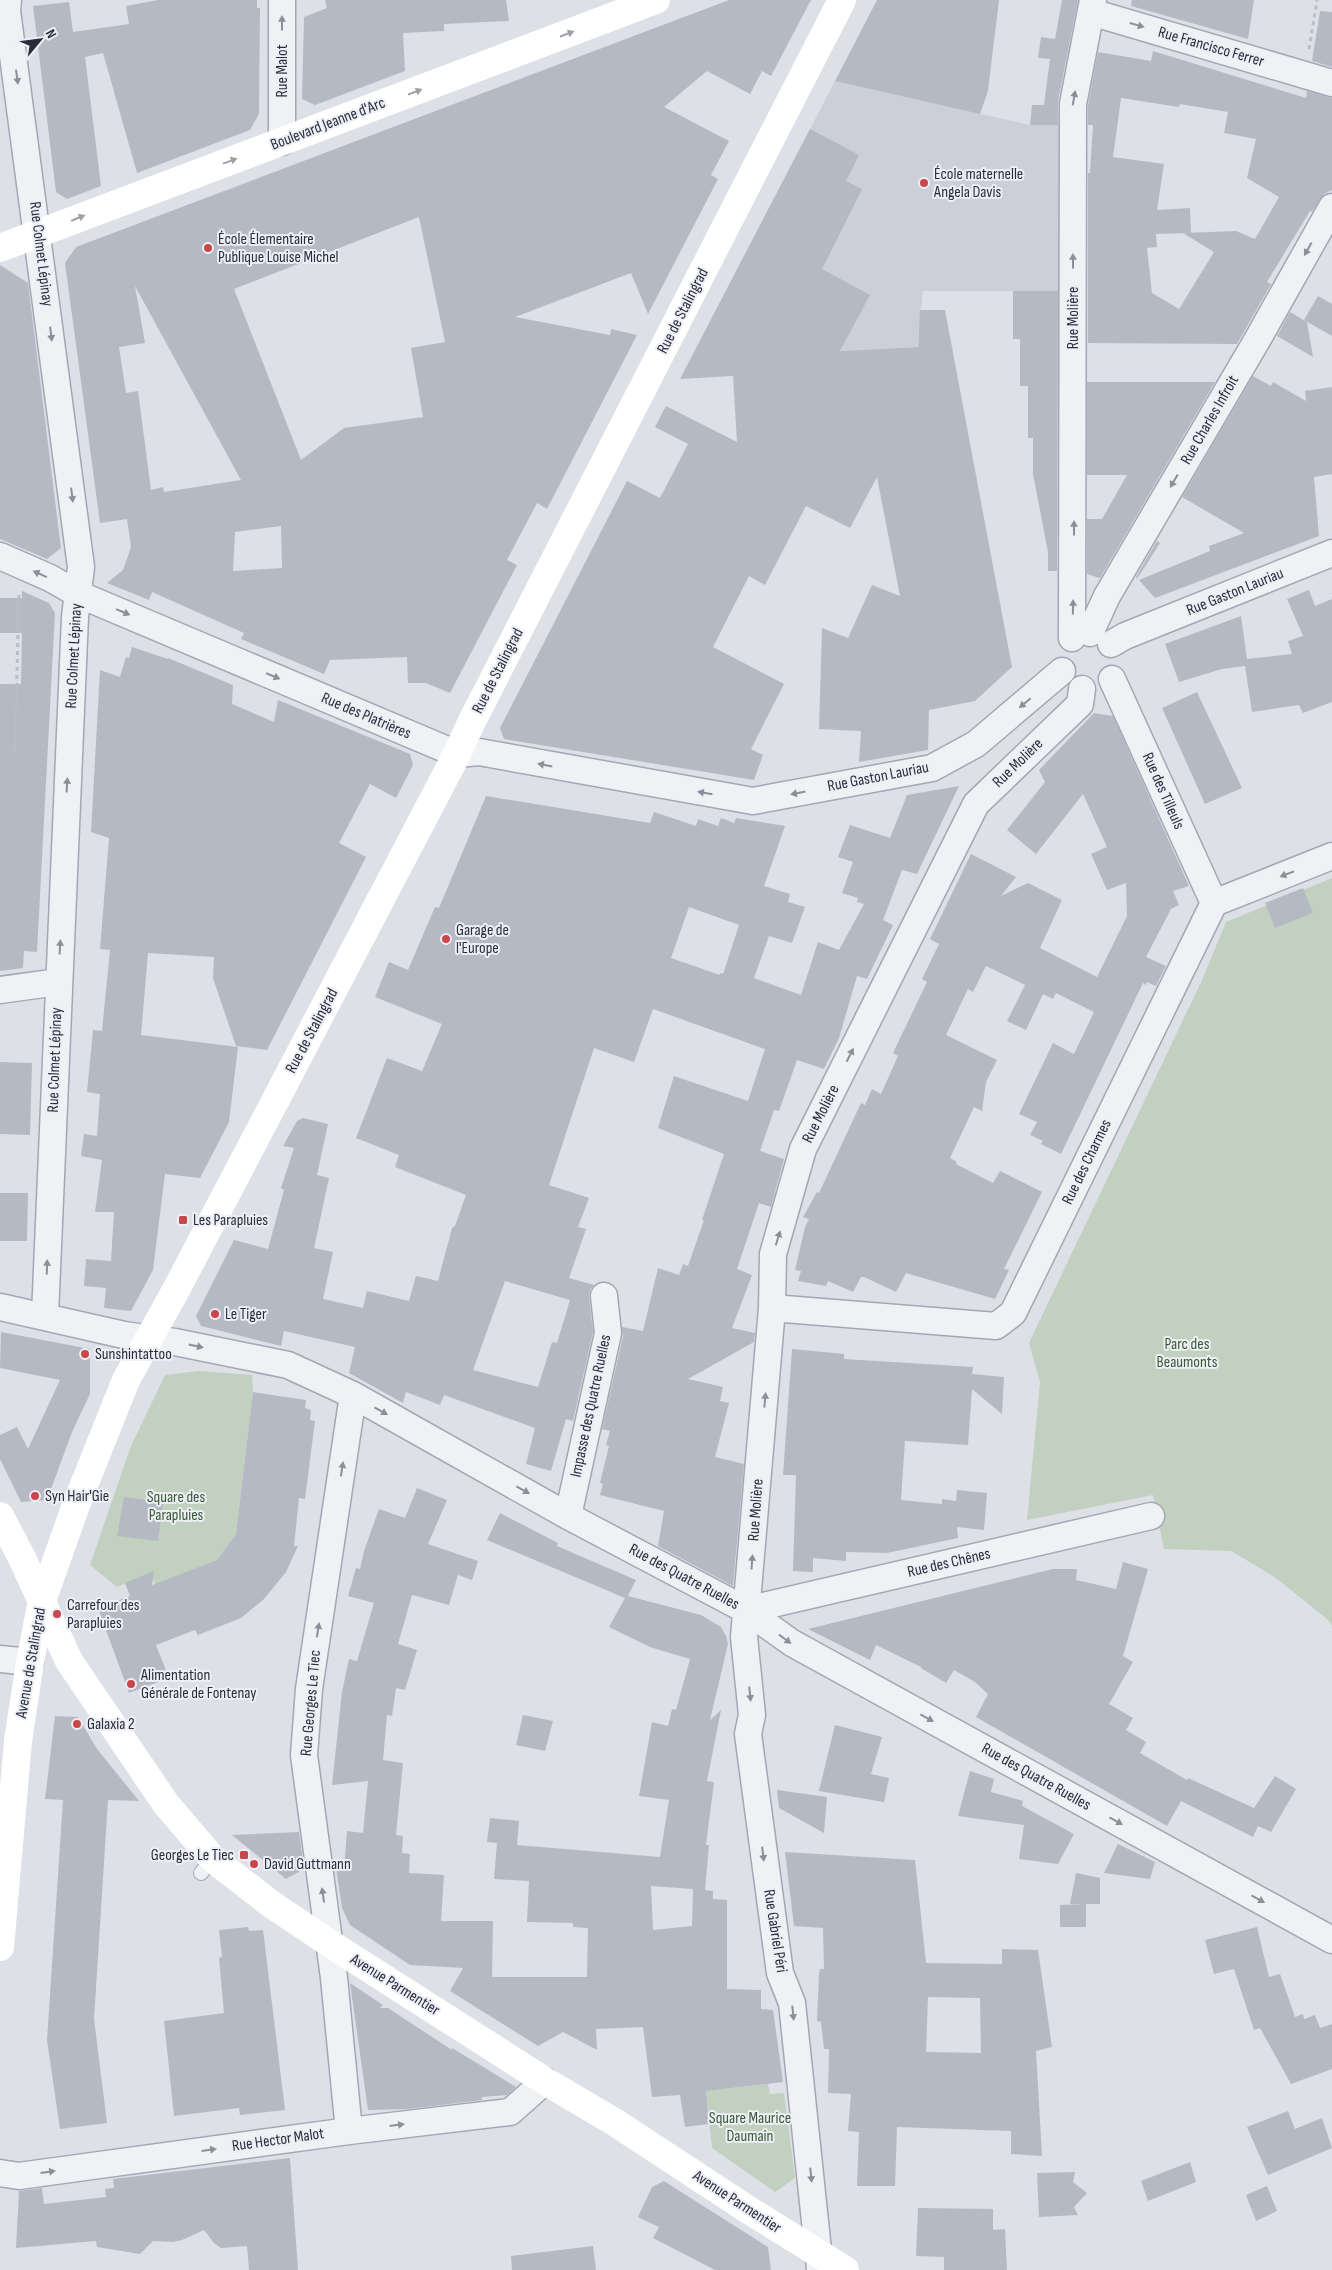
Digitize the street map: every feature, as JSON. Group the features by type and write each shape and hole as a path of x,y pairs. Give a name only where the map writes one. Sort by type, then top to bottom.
{"main road":[{"name":"Boulevard Jeanne d'Arc","path":"0,248 656,0"},
{"name":"Rue de Stalingrad","path":"148,1339 457,754 842,0"},
{"name":"Avenue de Stalingrad","path":"0,1948 18,1741 30,1662 42,1601 76,1505 119,1397 148,1339"},
{"name":"Avenue Parmentier","path":"0,1516 70,1661 207,1866 271,1904 545,2081 616,2123 754,2214 818,2260 845,2270"}],"street":[{"name":"Rue Malot","path":"282,0 282,142"},
{"name":"Rue Francisco Ferrer","path":"1092,6 1332,82"},
{"name":"Rue Molière","path":"1091,638 1073,104 1092,6"},
{"name":"Rue Colmet Lépinay","path":"5,8 38,234 81,567 78,594 58,982 45,1316"},
{"name":"Rue Charles Infroit","path":"1091,638 1107,596 1332,207"},
{"name":"Rue Gaston Lauriau","path":"1091,638 1125,636 1332,553"},
{"name":"Rue des Platrières","path":"10,561 50,578 78,594 457,754 479,752 753,801"},
{"path":"1091,638 1117,658 1115,672 1112,679 1099,688 1082,689 1066,680 1062,672 1061,653 1065,644 1091,638"},
{"name":"Rue Gaston Lauriau","path":"753,801 932,768 976,744 1062,672"},
{"name":"Rue des Tilleuls","path":"1112,679 1214,903"},
{"name":"Rue Molière","path":"746,1610 772,1308 773,1254 804,1149 976,804 1080,704 1082,689"},
{"path":"1214,903 1332,856"},
{"name":"Rue des Charmes","path":"772,1308 996,1326 1013,1313 1214,903"},
{"path":"0,990 58,982"},
{"name":"Impasse des Quatre Ruelles","path":"568,1516 608,1333 604,1296"},
{"name":"Rue des Quatre Ruelles","path":"0,1307 148,1339 175,1342 288,1365 353,1395 568,1516 746,1610 792,1643 1331,1938"},
{"name":"Rue Georges Le Tiec","path":"349,2131 329,1943 304,1755 309,1689 353,1395"},
{"name":"Rue des Chênes","path":"746,1610 1151,1516"},
{"name":"Rue Gabriel Péri","path":"746,1610 744,1637 752,1715 748,1734 780,1973 792,2003 818,2260"},
{"path":"0,1659 30,1662"},
{"name":"Rue Hector Malot","path":"0,2172 19,2176 349,2131 510,2112 545,2081"}],"path":[{"path":"1305,74 1317,0"},
{"path":"10,561 15,751"}],"shaded area":[{"name":"École maternelle Angela Davis","path":"835,81 1030,125 1064,125 1065,291 923,291 917,347 691,358"}],"green space":[{"name":"Parc des Beaumonts","path":"1332,878 1332,1626 1327,1619 1276,1578 1231,1551 1164,1549 1153,1495 1027,1520 1040,1382 1029,1343 1202,980 1226,922"},
{"name":"Square des Parapluies","path":"199,1371 252,1375 253,1392 236,1534 217,1560 155,1584 150,1573 117,1587 90,1565 131,1446 165,1375"},
{"name":"Square Maurice Daumain","path":"768,2084 770,2094 784,2093 795,2178 775,2192 712,2148 706,2091"}],"building":[{"path":"158,0 257,0 257,8 260,8 259,114 250,130 137,173 103,53 85,57 101,186 67,199 56,192 33,6 69,2 73,32 129,24 126,6"},
{"path":"325,0 506,0 509,21 444,24 444,31 403,33 405,71 315,105 302,99 304,17 327,8"},
{"path":"729,0 811,0 771,76 762,71 750,94 707,71 664,107 729,141 711,175 718,179 648,314 631,273 515,317 610,335 611,329 637,335 547,509 537,503 507,560 517,565 450,693 426,683 408,683 407,657 330,660 324,674 241,639 244,633 152,592 149,600 107,583 123,570 131,547 127,519 100,523 65,263 76,247","holes":["419,217 445,342 411,348 423,417 344,428 301,460 234,289","135,286 241,480 164,492 163,487 151,490 138,391 126,393 119,347 145,343","281,526 282,568 233,571 235,532"]},
{"path":"877,0 999,0 988,91 980,114 835,81"},
{"path":"1062,0 1078,0 1058,101 1058,125 1030,125 1032,105 1044,105 1050,59 1038,58 1041,37 1055,39"},
{"path":"1132,0 1254,0 1248,39 1131,6"},
{"path":"1320,11 1332,12 1332,67 1312,61"},
{"path":"1153,51 1306,98 1307,91 1332,98 1332,190 1324,194 1312,212 1310,211 1267,282 1271,284 1237,344 1088,343 1088,173 1090,173 1093,125 1088,125 1088,105 1098,52 1151,61","holes":["1121,98 1179,107 1180,104 1228,112 1224,133 1256,139 1247,178 1279,197 1255,239 1236,231 1191,233 1190,208 1157,210 1164,164 1113,157","1183,233 1214,252 1179,309 1152,293 1147,248 1157,247 1156,234"]},
{"path":"810,129 859,155 846,181 862,189 822,269 870,295 840,351 918,347 920,310 945,310 1012,667 975,701 929,710 928,750 859,762 861,731 819,729 822,628 848,638 872,585 900,596 877,477 850,528 806,506 765,585 749,576 713,647 784,684 751,749 763,755 754,780 504,739 500,728 627,481 660,498 688,444 655,427 666,406 737,442 733,376 680,379"},
{"path":"0,265 28,283 61,548 47,559 0,539"},
{"path":"1013,291 1058,291 1057,571 1048,571 1048,552 1033,474 1033,438 1028,438 1028,386 1020,386 1020,339 1013,339"},
{"path":"1318,296 1332,304 1332,336 1304,320"},
{"path":"1290,312 1307,322 1313,357 1277,336"},
{"path":"1253,376 1271,386 1273,382 1306,401 1305,391 1332,387 1332,474 1314,477 1319,536 1155,598 1139,580 1210,551 1209,546 1244,533 1182,497"},
{"path":"1087,382 1215,382 1100,578 1087,574 1087,519 1102,519 1127,475 1087,475"},
{"path":"1157,541 1160,543 1137,579 1136,577"},
{"path":"1309,590 1315,606 1332,599 1332,702 1303,713 1299,705 1252,712 1245,666 1222,669 1179,682 1165,644 1241,616 1247,659 1292,654 1288,641 1303,636 1287,599"},
{"path":"22,591 49,603 55,613 37,952 24,951 23,968 0,971 0,684 21,684 22,633 0,633 0,598 22,598"},
{"path":"132,647 168,658 233,685 232,704 274,722 278,700 410,754 413,765 396,798 370,784 339,843 366,857 267,1050 236,1046 213,978 214,957 148,953 141,1035 238,1047 229,1122 200,1178 165,1174 153,1270 131,1311 104,1308 106,1288 84,1286 86,1259 111,1261 114,1212 95,1212 102,1160 81,1156 84,1134 97,1136 100,1094 87,1092 93,1030 102,1031 110,950 100,949 109,838 91,832 100,670 120,677 126,657 129,658"},
{"path":"1197,692 1242,788 1205,804 1162,708"},
{"path":"1094,713 1113,716 1189,886 1173,891 1179,905 1171,909 1146,957 1166,966 1156,986 1147,982 1146,985 1143,983 1061,1154 1041,1144 1043,1141 1030,1135 1037,1122 1019,1114 1053,1043 1074,1054 1094,1012 1056,993 1053,999 1043,994 1026,1030 1007,1021 1025,985 986,966 973,992 968,989 946,1035 997,1060 986,1082 982,1111 974,1107 950,1158 957,1162 956,1164 993,1183 1000,1171 1042,1192 1004,1269 1009,1270 995,1299 906,1273 896,1292 864,1277 861,1277 853,1292 828,1281 826,1286 798,1281 801,1271 795,1270 805,1227 809,1219 803,1217 817,1192 819,1193 861,1103 865,1105 872,1089 881,1094 898,1056 893,1053 927,982 922,979 939,944 930,939 971,854 1016,877 1001,896 1028,883 1062,900 1040,948 1097,977 1127,916 1126,883 1107,890 1091,854 1107,847 1083,794 1036,854 1007,830 1045,782 1039,770"},
{"path":"959,786 917,874 902,870 883,920 893,925 867,979 857,976 839,1038 824,1069 797,1060 779,1111 774,1110 760,1151 784,1159 771,1207 759,1203 737,1269 752,1275 732,1328 755,1333 754,1342 688,1379 723,1387 720,1401 729,1403 715,1457 744,1464 733,1586 658,1546 664,1511 600,1495 603,1484 600,1483 609,1446 606,1445 610,1431 602,1429 623,1336 622,1327 643,1331 658,1268 679,1275 683,1264 688,1266 724,1154 658,1128 674,1076 748,1101 765,1049 653,1009 634,1062 594,1048 549,1185 589,1198 578,1227 586,1229 569,1278 594,1285 590,1290 589,1297 593,1332 573,1421 566,1419 551,1471 526,1464 535,1428 444,1395 440,1405 406,1392 403,1403 349,1373 355,1347 284,1331 281,1346 201,1326 196,1316 234,1240 268,1249 284,1190 281,1188 294,1148 283,1146 297,1121 303,1118 328,1124 317,1175 329,1178 314,1248 333,1252 323,1299 363,1308 367,1291 409,1301 416,1276 438,1281 452,1228 455,1226 466,1195 395,1167 399,1155 356,1138 387,1058 422,1071 442,1024 375,997 389,962 408,970 435,907 439,908 486,796 650,823 654,812 696,826 698,819 718,826 721,818 734,823 736,818 785,826 764,886 790,894 788,902 805,907 792,943 769,936 754,978 801,995 818,942 839,950 864,904 857,902 858,898 842,893 853,862 838,857 850,825 890,838 907,795","holes":["689,907 739,925 723,974 720,973 720,975 671,958","505,1281 570,1300 557,1343 552,1342 538,1387 473,1370"]},
{"path":"1303,888 1313,913 1275,928 1265,903"},
{"path":"0,1062 32,1063 30,1135 0,1134"},
{"path":"0,1193 28,1193 27,1241 0,1241"},
{"path":"1,1332 90,1349 90,1394 72,1432 47,1500 21,1502 0,1459 0,1435 17,1427 28,1449 60,1380 0,1368"},
{"path":"792,1349 844,1354 844,1359 973,1367 972,1374 1004,1377 1002,1414 972,1389 968,1445 905,1441 901,1500 942,1504 942,1499 956,1501 957,1490 987,1493 984,1530 957,1527 958,1538 887,1553 846,1552 846,1561 813,1558 813,1572 793,1571 796,1475 783,1475"},
{"path":"253,1392 306,1400 305,1408 311,1410 310,1420 315,1421 305,1499 299,1498 294,1546 298,1546 286,1572 264,1599 241,1618 198,1635 195,1630 156,1645 169,1678 129,1693 98,1608 130,1596 125,1583 154,1571 152,1585 217,1560 236,1534"},
{"path":"417,1488 447,1500 428,1544 478,1561 472,1580 458,1575 449,1605 412,1595 398,1644 417,1650 405,1690 396,1688 392,1716 387,1715 383,1760 403,1763 396,1835 403,1836 402,1853 410,1854 409,1873 444,1875 441,1921 493,1921 492,1977 587,1977 588,1928 573,1927 573,1923 527,1922 529,1881 494,1879 497,1843 487,1842 490,1818 519,1821 517,1845 660,1857 669,1800 639,1796 652,1722 668,1726 672,1709 676,1710 690,1659 650,1647 609,1627 625,1598 487,1540 500,1513 558,1543 557,1546 636,1580 628,1596 701,1615 721,1627 728,1644 710,1720 721,1710 707,1781 714,1782 706,1845 709,1845 705,1890 713,1891 713,1899 727,1900 727,1989 761,1990 761,2009 773,2010 783,2082 706,2091 709,2124 685,2127 680,2095 652,2097 643,2027 596,2029 597,2050 563,2032 538,2046 450,1991 463,1968 410,1965 350,1925 342,1908 336,1868 344,1868 347,1831 363,1833 368,1781 332,1785 342,1692 349,1659 357,1661 374,1603 348,1596 356,1568 360,1569 364,1551 379,1509 405,1518","holes":["651,1886 693,1889 692,1926 653,1930"]},
{"path":"124,1497 163,1502 158,1541 117,1536"},
{"path":"1123,1562 1148,1569 1123,1656 1133,1662 1109,1704 1133,1718 1126,1730 1146,1742 1140,1753 1187,1780 1188,1778 1254,1808 1275,1776 1296,1789 1271,1832 1258,1826 1253,1837 1181,1801 1167,1826 976,1717 988,1694 975,1682 954,1670 946,1683 921,1667 876,1645 870,1660 808,1629 1053,1569 1077,1569 1076,1580 1116,1589"},
{"path":"523,1715 553,1721 545,1751 516,1745"},
{"path":"55,1716 78,1717 97,1749 139,1801 108,1800 94,2019 107,2123 60,2129 47,2040 63,1800 45,1799"},
{"path":"835,1725 882,1737 871,1774 889,1778 884,1802 819,1791"},
{"path":"970,1771 994,1779 991,1792 1023,1801 1022,1806 1074,1834 1058,1864 1019,1859 1024,1825 958,1816"},
{"path":"777,1790 827,1797 824,1833 779,1808"},
{"path":"299,1832 304,1869 286,1879 232,1835"},
{"path":"1118,1844 1155,1862 1150,1879 1104,1873"},
{"path":"785,1852 915,1860 926,1963 1002,1964 1002,1949 1038,1950 1052,2047 1036,2051 1042,2156 1011,2154 1011,2131 897,2127 895,2186 857,2186 859,2132 848,2131 851,2094 828,2093 829,2049 824,2049 821,2022 817,2021 819,1974 820,1969 824,1969 823,1928 794,1926","holes":["928,1997 980,1998 981,2053 926,2052"]},
{"path":"1076,1873 1100,1878 1100,1904 1070,1904"},
{"path":"1086,1904 1086,1927 1060,1927 1060,1905"},
{"path":"248,1927 249,1931 263,1930 285,2110 240,2115 239,2108 174,2116 164,2021 224,2013 219,1958 222,1957 219,1930"},
{"path":"1257,1927 1269,1977 1280,1974 1295,2017 1303,2014 1304,2019 1315,2015 1320,2028 1332,2024 1332,2069 1291,2084 1260,2028 1254,2030 1234,1969 1214,1974 1205,1940"},
{"path":"350,1983 383,2005 380,2008 388,2008 452,2050 452,2048 516,2087 507,2095 482,2097 482,2100 408,2109 368,2110"},
{"path":"1288,2111 1295,2129 1322,2118 1332,2148 1268,2175 1247,2127"},
{"path":"290,2158 298,2270 249,2270 247,2246 221,2248 214,2243 204,2230 173,2242 153,2241 140,2254 97,2247 96,2241 16,2248 19,2191 42,2188 44,2204 106,2197 105,2189 114,2188 113,2179"},
{"path":"1190,2162 1196,2182 1148,2201 1141,2181"},
{"path":"1075,2172 1073,2182 1087,2193 1074,2207 1078,2215 1039,2217 1037,2173"},
{"path":"664,2181 768,2247 771,2270 715,2270 653,2238 659,2227 638,2217 652,2187"},
{"path":"1267,2186 1277,2211 1256,2221 1246,2195"},
{"path":"918,2208 993,2209 993,2230 1005,2229 1007,2270 944,2270 944,2257 916,2256"},
{"path":"593,2246 596,2270 512,2270 511,2256"}],"place":[{"name":"École maternelle Angela Davis","path":"924,183"},
{"name":"École Élementaire Publique Louise Michel","path":"208,248"},
{"name":"Garage de l'Europe","path":"446,939"},
{"name":"Les Parapluies","path":"183,1220"},
{"name":"Le Tiger","path":"215,1314"},
{"name":"Sunshintattoo","path":"85,1354"},
{"name":"Syn Hair'Gie","path":"35,1496"},
{"name":"Carrefour des Parapluies","path":"57,1614"},
{"name":"Alimentation Générale de Fontenay","path":"131,1684"},
{"name":"Galaxia 2","path":"77,1724"},
{"name":"Georges Le Tiec","path":"244,1855"},
{"name":"David Guttmann","path":"254,1864"}]}
